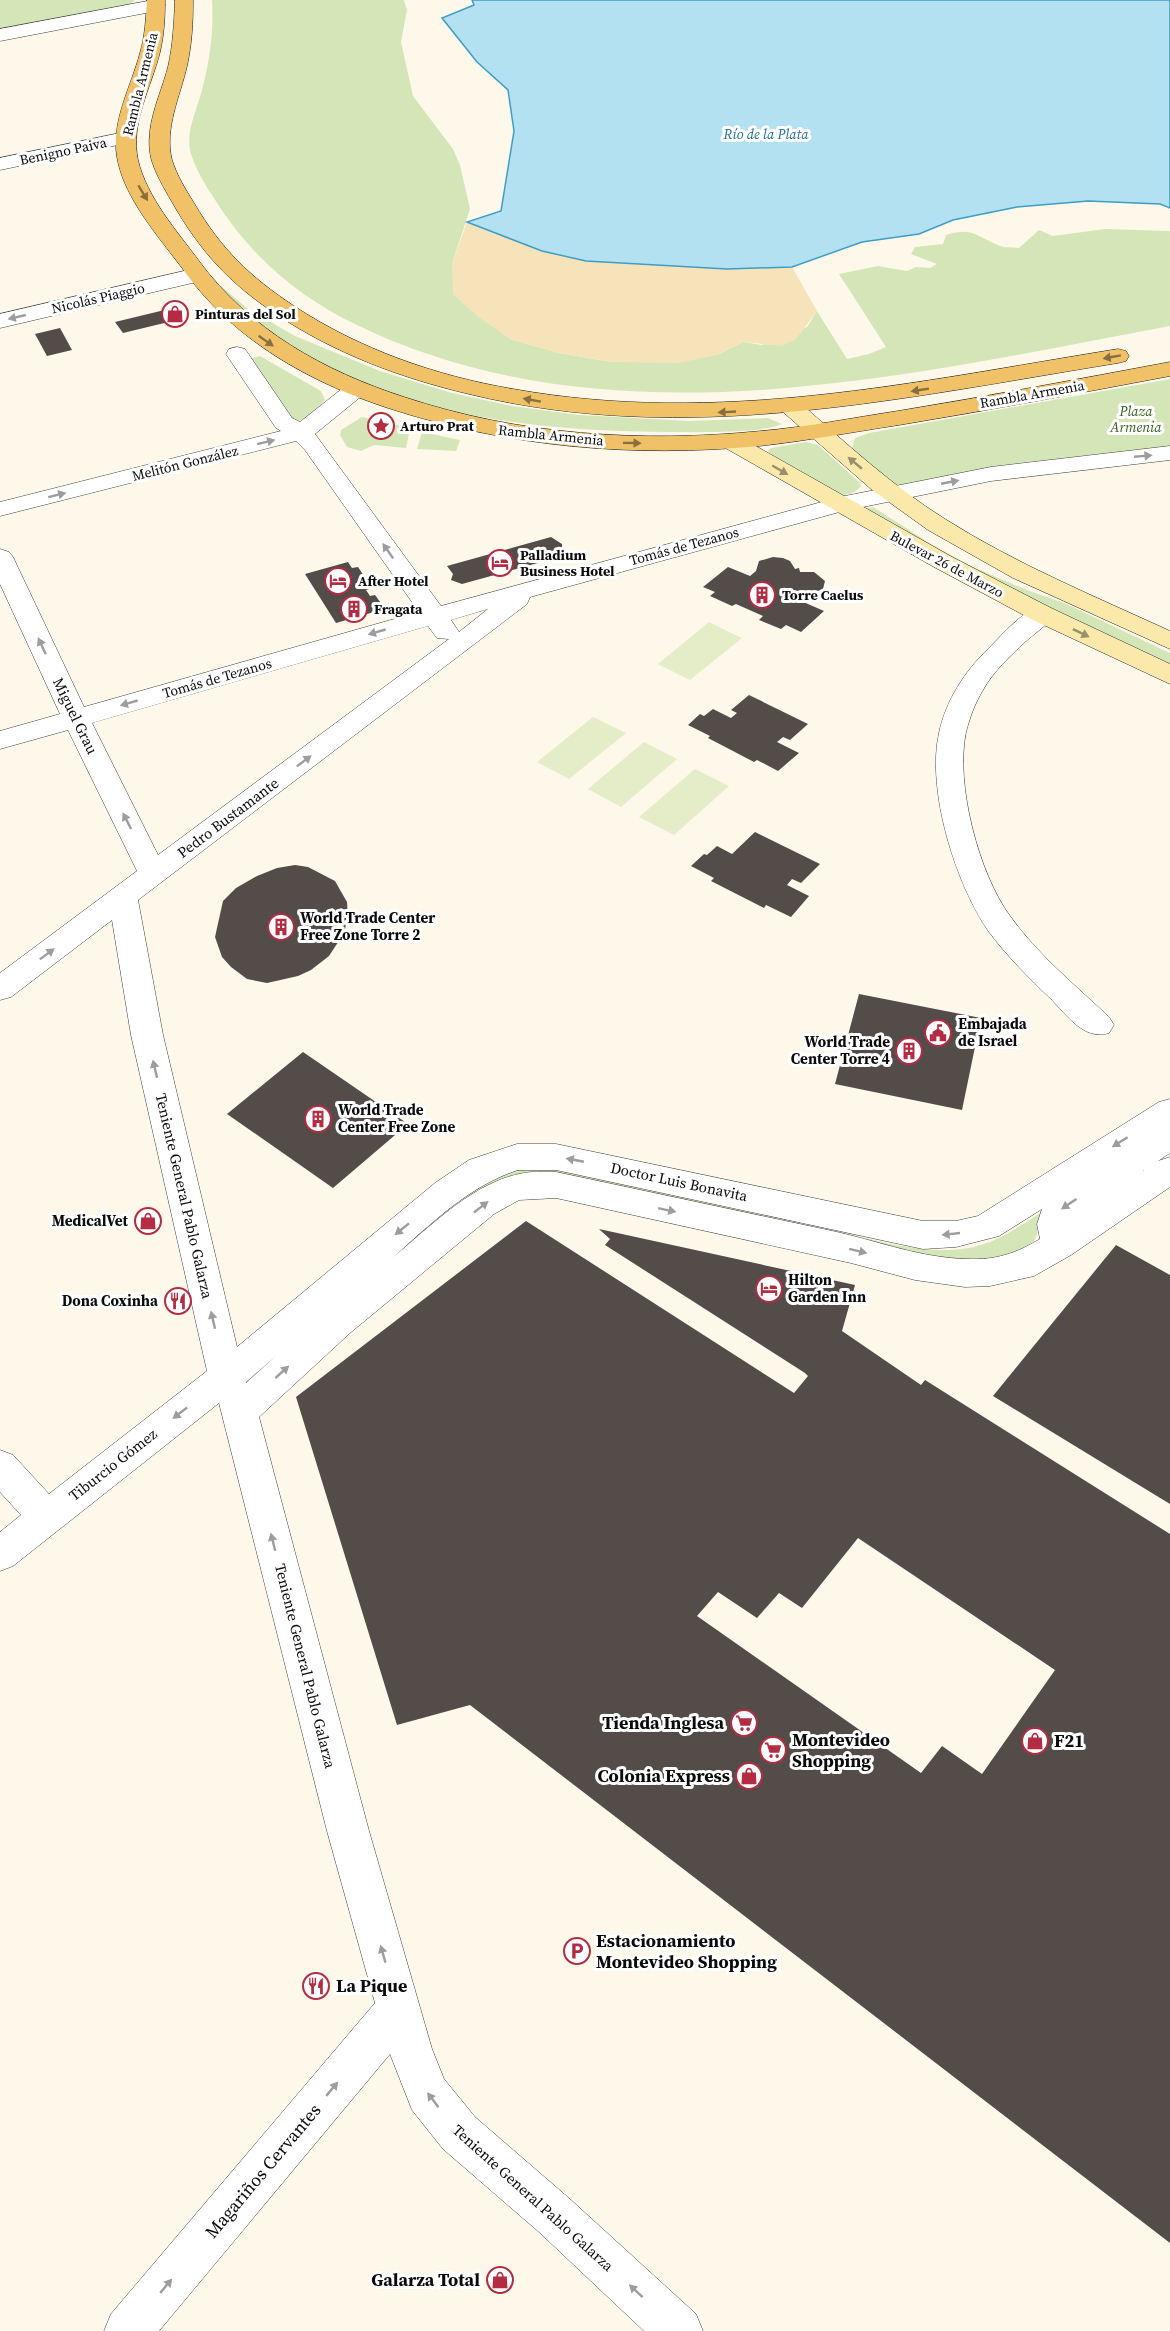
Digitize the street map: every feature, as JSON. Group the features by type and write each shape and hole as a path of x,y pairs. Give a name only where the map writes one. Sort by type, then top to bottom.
{"main road":[{"name":"Rambla Armenia","path":"184,0 180,56 159,138 161,158 166,172 219,256 236,273 290,314 316,330 364,352 419,373 461,386 555,404 667,413 718,413 791,407 927,389 1135,353"},
{"name":"Rambla Armenia","path":"156,3 153,41 125,138 129,163 141,191 197,275 229,311 252,332 301,363 357,389 449,419 525,433 630,443 730,441 818,430 1170,369"},
{"path":"197,275 216,276 225,280 251,305 284,325 364,352"}],"street":[{"path":"0,35 156,3"},
{"name":"Benigno Paiva","path":"0,164 125,138"},
{"name":"Nicolás Piaggio","path":"0,321 197,275"},
{"path":"237,354 284,423 301,433 313,445 456,647"},
{"name":"Melitón González","path":"0,509 301,433 357,389"},
{"name":"Bulevar 26 de Marzo","path":"791,407 893,494 936,524 972,545 1170,641"},
{"name":"Bulevar 26 de Marzo","path":"730,441 1042,614 1170,675"},
{"name":"Tomás de Tezanos","path":"0,740 528,589 840,504 990,474 1170,453"},
{"name":"Miguel Grau","path":"0,557 75,718 153,874"},
{"name":"Pedro Bustamante","path":"0,989 456,647 528,589"},
{"path":"1042,614 1000,650 971,685 958,712 950,740 951,795 971,871 1006,934 1038,969 1098,1025"},
{"name":"Teniente General Pablo Galarza","path":"123,897 147,1035 233,1395 348,1831 398,2010 428,2094 459,2133 555,2216 679,2331"},
{"name":"Doctor Luis Bonavita","path":"233,1395 447,1192 481,1169 517,1157 556,1156 923,1235 956,1234 987,1227 1170,1111"},
{"path":"1059,1245 1053,1229 1058,1211 1170,1137"},
{"name":"Doctor Luis Bonavita","path":"233,1395 279,1375 408,1264 487,1202 511,1189 531,1184 556,1185 939,1271 965,1273 990,1272 1022,1266 1167,1176"},
{"name":"Tiburcio Gómez","path":"0,1554 46,1518 233,1395"},
{"path":"0,1466 46,1518"},
{"name":"Magariños Cervantes","path":"128,2331 398,2010"}],"green space":[{"path":"0,0 135,0 127,6 0,29"},
{"path":"212,0 404,0 407,10 401,42 413,96 453,149 460,165 470,209 452,264 510,339 559,353 612,362 717,355 743,342 762,345 807,327 817,311 847,359 886,347 839,274 878,266 907,271 916,267 930,268 937,264 911,254 915,247 943,244 946,235 955,233 969,232 1000,246 1019,248 1039,230 1053,236 1105,229 1170,231 1170,326 968,364 864,380 760,390 657,392 554,384 454,362 357,325 316,302 263,260 219,206 194,164 189,139 209,54"},
{"path":"221,286 248,309 295,336 380,371 452,393 512,406 579,415 689,421 768,418 782,424 727,432 621,431 526,424 431,406 386,392 342,374 287,344 259,325 218,287"},
{"path":"260,356 321,391 325,400 315,411 293,422 248,359"},
{"name":"Plaza Armenia","path":"1170,379 1170,449 899,485 892,483 852,448 855,438 869,433"},
{"path":"362,417 410,428 406,448 374,445 361,451 347,447 340,435 341,430"},
{"path":"422,432 460,440 456,451 417,449"},
{"path":"806,442 818,445 861,486 849,494 834,493 781,462 768,451 771,448"},
{"path":"873,507 931,544 973,567 1064,603 1170,653 1170,666 1006,588 868,510"},
{"path":"709,622 742,638 690,680 658,664"},
{"path":"593,717 626,733 569,779 537,762"},
{"path":"644,742 677,759 621,807 588,789"},
{"path":"695,769 729,786 674,835 639,817"},
{"path":"525,1168 553,1169 922,1249 963,1249 980,1245 1014,1230 1053,1204 1040,1221 1035,1240 1025,1248 991,1257 945,1258 553,1172 531,1172 511,1176 473,1194 405,1247 402,1245 475,1189 507,1173"}],"sand":[{"path":"467,222 542,251 586,261 727,269 792,267 817,311 796,339 782,346 743,342 717,355 678,363 612,362 559,353 510,339 477,316 453,294 452,264"}],"water":[{"name":"Río de la Plata","path":"472,0 1170,0 1170,208 1160,204 1088,201 1017,207 953,220 919,234 862,242 792,267 727,269 586,261 542,251 467,222 501,211 514,131 508,90 477,62 442,18 474,5"}],"building":[{"path":"177,307 185,318 123,333 115,322"},
{"path":"60,328 72,350 47,356 35,334"},
{"name":"Palladium Business Hotel","path":"551,537 562,544 562,553 552,559 462,584 451,580 453,574 447,566"},
{"name":"Torre Caelus","path":"773,557 790,561 795,569 799,568 800,572 814,572 825,581 823,589 807,595 801,601 824,611 801,632 786,625 781,629 759,620 763,616 710,596 715,592 703,587 728,567 750,576 756,571 759,561"},
{"name":"After Hotel","path":"348,562 352,568 358,567 372,588 366,590 370,596 375,595 383,606 379,608 381,610 336,623 305,574"},
{"path":"749,695 808,724 790,740 783,737 777,742 799,753 778,771 757,760 754,762 688,725 700,714 704,716 713,709 731,718 737,713 731,710"},
{"path":"755,832 820,864 801,883 792,879 787,885 809,896 791,917 766,905 764,908 711,881 714,878 691,866 717,846 732,854"},
{"name":"World Trade Center Free Zone Torre 2","path":"295,865 308,867 335,881 347,902 348,917 344,933 329,956 311,970 298,976 267,983 247,979 222,957 215,937 223,901 236,888 257,876 277,868"},
{"name":"World Trade Center Torre 4","path":"859,994 981,1018 962,1110 835,1084"},
{"name":"World Trade Center Free Zone","path":"303,1052 408,1124 333,1188 227,1114"},
{"path":"526,1221 794,1393 808,1376 605,1245 610,1239 599,1229 855,1285 842,1331 921,1385 925,1380 1170,1534 1170,2243 470,1705 397,1725 296,1397","holes":["858,1538 1055,1670 982,1774 942,1746 921,1773 697,1616 718,1592 757,1618 779,1593 802,1608"]},
{"path":"1116,1245 1170,1275 1170,1504 993,1396"}],"place":[{"name":"Pinturas del Sol","path":"175,314"},
{"name":"Arturo Prat","path":"381,426"},
{"name":"Palladium Business Hotel","path":"500,563"},
{"name":"After Hotel","path":"338,581"},
{"name":"Torre Caelus","path":"762,595"},
{"name":"Fragata","path":"354,609"},
{"name":"World Trade Center Free Zone Torre 2","path":"281,927"},
{"name":"Embajada de Israel","path":"938,1033"},
{"name":"World Trade Center Torre 4","path":"909,1051"},
{"name":"World Trade Center Free Zone","path":"318,1119"},
{"name":"MedicalVet","path":"148,1221"},
{"name":"Hilton Garden Inn","path":"769,1289"},
{"name":"Dona Coxinha","path":"178,1301"},
{"name":"Tienda Inglesa","path":"744,1723"},
{"name":"F21","path":"1035,1741"},
{"name":"Montevideo Shopping","path":"773,1750"},
{"name":"Colonia Express","path":"749,1776"},
{"name":"Estacionamiento Montevideo Shopping","path":"577,1951"},
{"name":"La Pique","path":"316,1986"},
{"name":"Galarza Total","path":"500,2280"}]}
